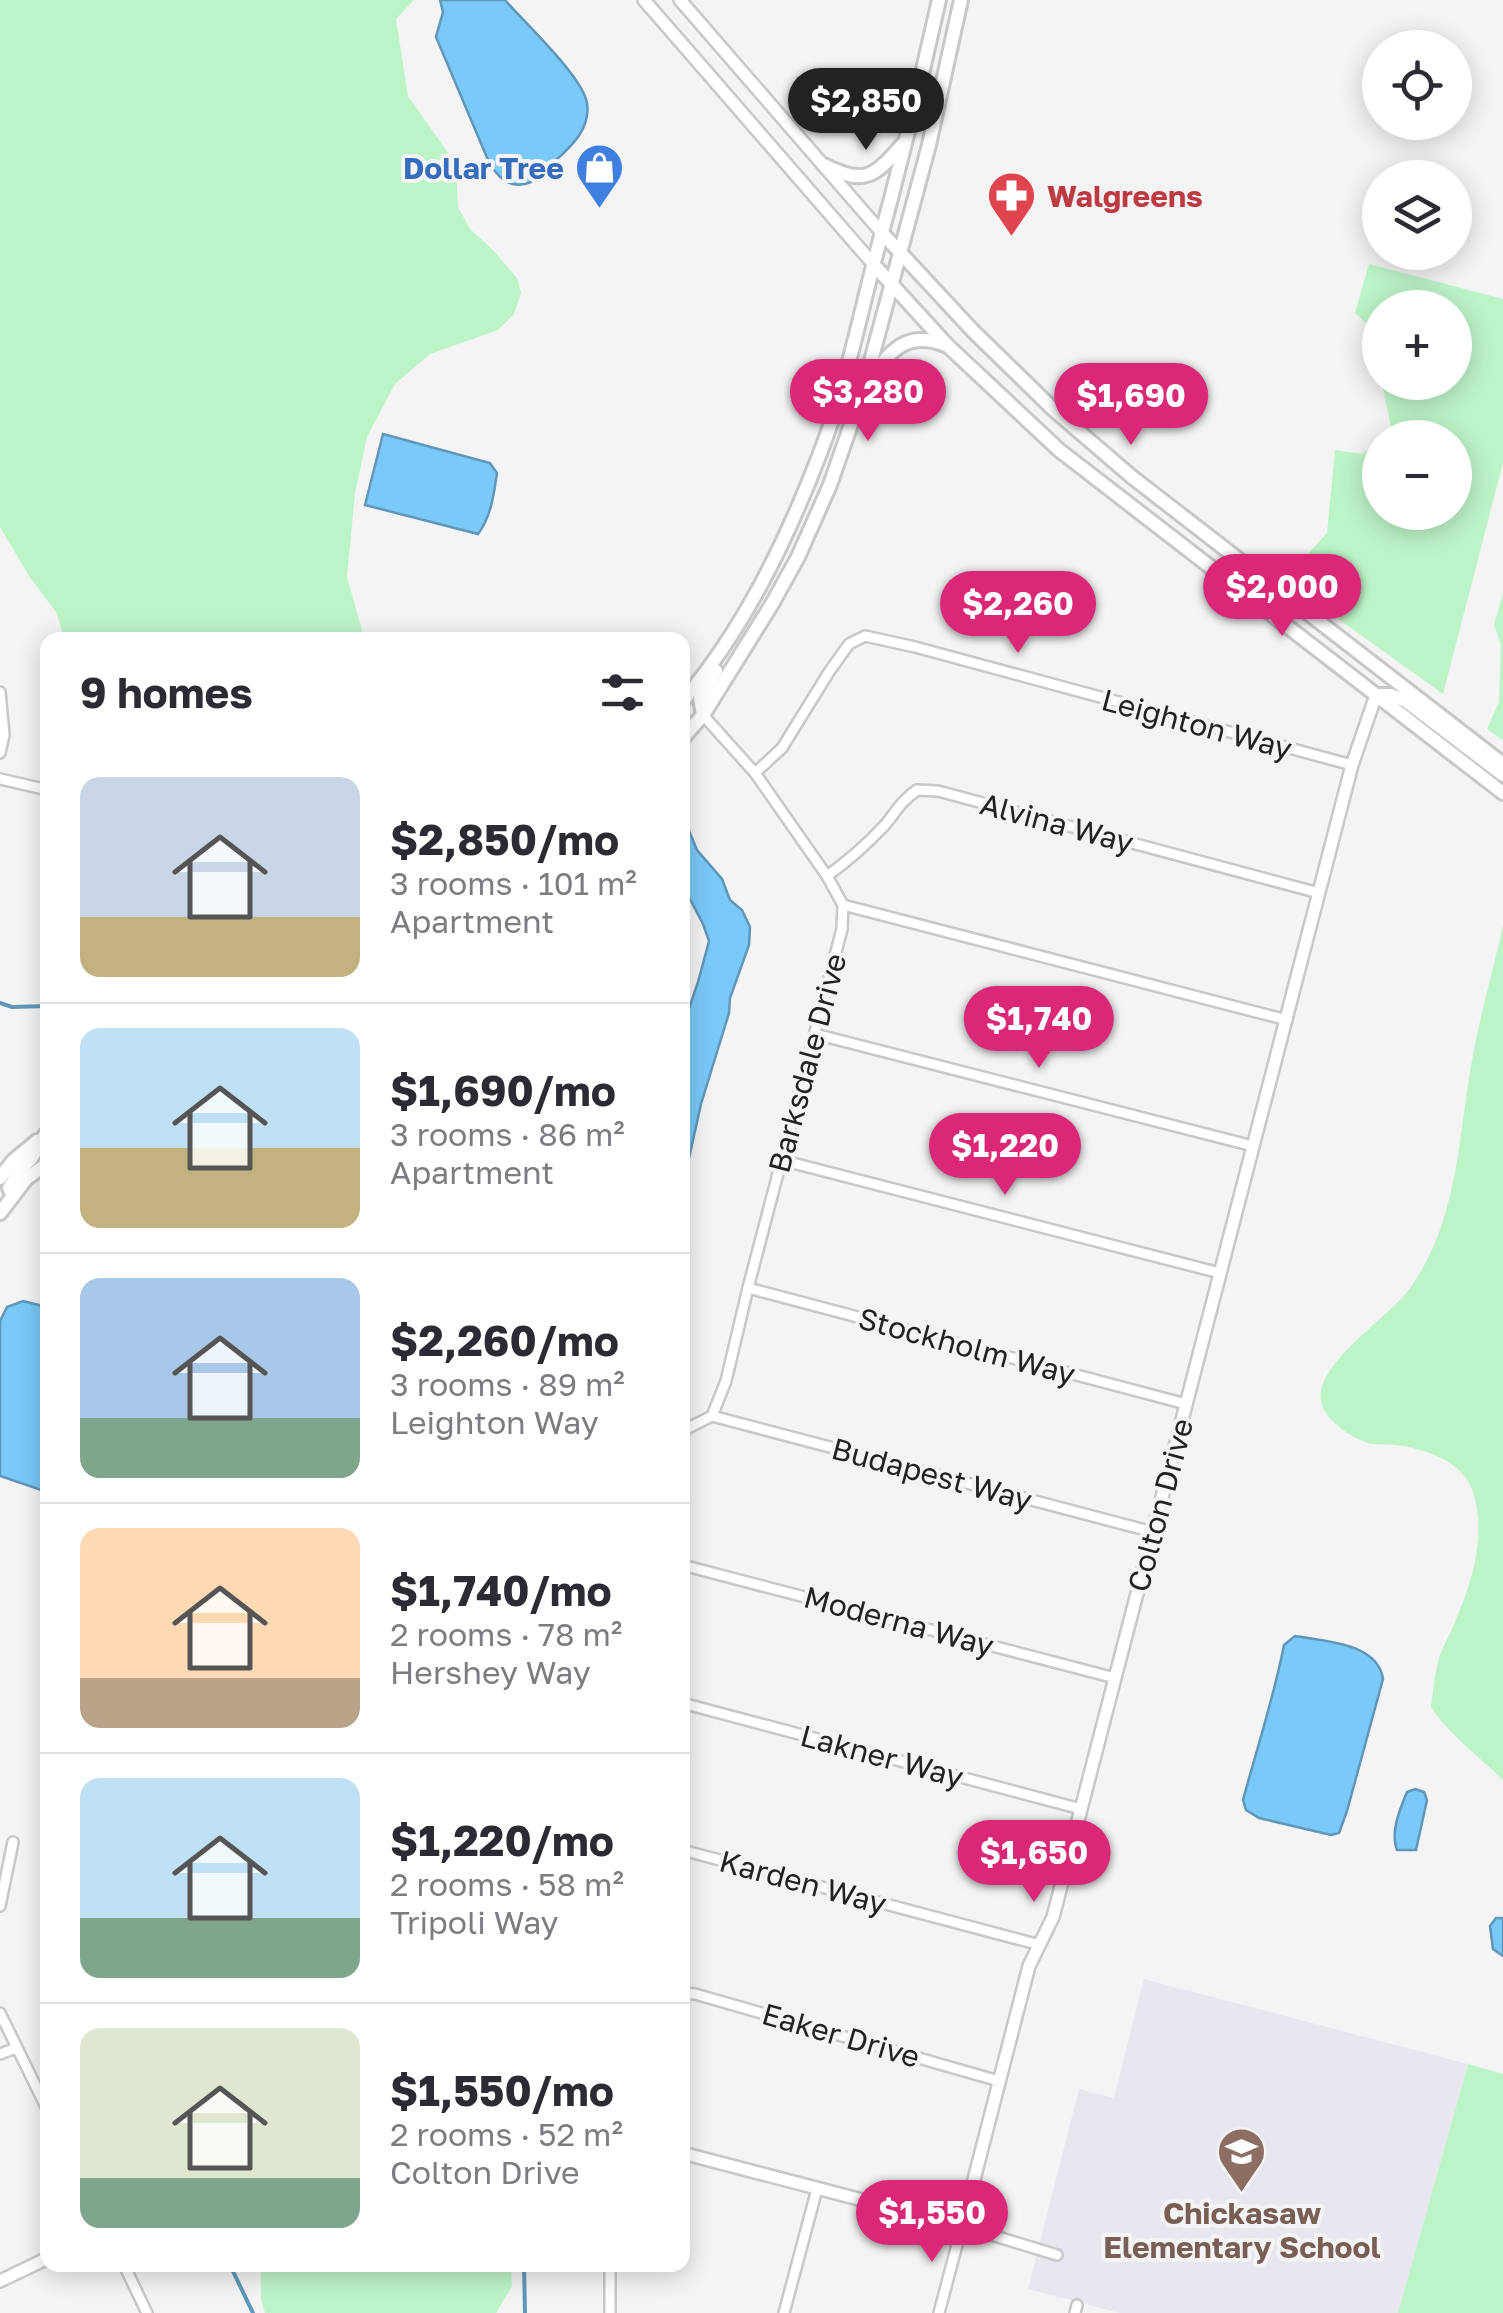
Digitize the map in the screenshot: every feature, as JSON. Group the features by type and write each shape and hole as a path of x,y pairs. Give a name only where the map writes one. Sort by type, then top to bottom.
{"main road":[{"path":"690,692 726,645 765,577 820,455 874,265 939,0"},
{"path":"690,730 772,604 798,558 830,486 864,387 892,285 945,80 958,0"},
{"path":"824,166 855,178 874,173 906,141"},
{"path":"882,234 973,331 1118,466 1503,764"},
{"path":"874,265 948,346 1060,450 1503,794"},
{"path":"864,387 887,354 902,343 934,341 948,346"},
{"path":"1184,548 1209,557 1360,672 1367,674 1378,668"},
{"path":"703,715 700,698 726,645"},
{"path":"1376,695 1406,701 1503,775"},
{"path":"0,1178 13,1161 40,1139"},
{"path":"13,1196 9,1188 40,1144"},
{"path":"0,1214 26,1179 40,1169"}],"street":[{"path":"644,0 874,265"},
{"path":"680,0 882,234"},
{"name":"Leighton Way","path":"756,773 782,748 849,644 864,636 1352,765"},
{"path":"0,692 4,735 0,753"},
{"name":"Colton Drive","path":"939,2313 1029,1966 1052,1917 1352,765 1376,695"},
{"path":"703,715 756,773 844,904 1286,1020"},
{"path":"0,780 40,788"},
{"name":"Alvina Way","path":"827,876 855,856 888,822 900,802 917,790 938,791 1319,893"},
{"name":"Barksdale Drive","path":"712,1416 726,1381 816,1034 842,930 844,904"},
{"path":"816,1034 1253,1146"},
{"path":"781,1160 1220,1274"},
{"name":"Stockholm Way","path":"748,1288 1186,1404"},
{"path":"690,1427 712,1416"},
{"name":"Budapest Way","path":"712,1416 1153,1532"},
{"name":"Moderna Way","path":"690,1566 1115,1678"},
{"name":"Lakner Way","path":"690,1705 1080,1809"},
{"path":"0,1906 13,1842"},
{"name":"Karden Way","path":"690,1852 1040,1944"},
{"name":"Eaker Drive","path":"690,1994 998,2081"},
{"path":"0,2013 40,2095"},
{"path":"0,2054 16,2048"},
{"path":"690,2155 962,2226 1057,2255"},
{"path":"784,2313 817,2189"},
{"path":"966,2210 996,2236"},
{"path":"0,2281 40,2262"},
{"path":"127,2272 147,2313"},
{"path":"610,2272 610,2313"}],"shaded area":[{"name":"Chickasaw Elementary School","path":"1144,1979 1468,2064 1398,2313 1120,2313 1028,2289 1079,2089 1114,2098"}],"green space":[{"path":"0,0 414,0 396,19 408,96 456,164 458,207 470,229 517,278 521,293 514,314 498,330 430,354 395,384 367,437 355,493 347,577 362,632 62,632 56,612 0,527"},
{"path":"1367,270 1392,270 1469,290 1362,290 1362,320 1355,313"},
{"path":"1472,291 1503,299 1503,463 1443,694 1284,580 1327,533 1335,450 1362,454 1362,530 1472,530 1472,420 1390,420 1385,400 1472,400"},
{"path":"1503,593 1503,740 1487,729 1499,702 1501,645 1494,625"},
{"path":"1503,926 1503,1780 1456,1737 1431,1707 1439,1658 1464,1600 1475,1560 1478,1517 1470,1485 1456,1467 1430,1453 1399,1445 1372,1444 1349,1434 1334,1423 1321,1402 1328,1373 1407,1292 1437,1239 1453,1180 1475,1043"},
{"path":"1468,2064 1503,2074 1503,2313 1398,2313"},
{"path":"261,2272 511,2272 512,2286 496,2313 265,2313"}],"water":[{"path":"440,0 505,0 583,92 587,112 579,136 531,182 510,183 488,160 436,37 443,12"},
{"path":"383,434 490,463 497,473 495,489 478,534 365,505"},
{"path":"690,833 697,850 722,879 730,900 742,910 750,927 749,945 730,998 690,1154 690,1005 709,941 690,899"},
{"path":"23,1301 40,1305 40,1490 0,1476 0,1321 7,1307"},
{"path":"1295,1636 1361,1651 1379,1667 1383,1679 1347,1811 1339,1833 1331,1835 1259,1818 1246,1810 1243,1800 1284,1645"},
{"path":"1407,1792 1424,1792 1427,1800 1416,1850 1397,1850 1395,1828 1399,1813"},
{"path":"1496,1918 1503,1918 1503,1956 1493,1949 1490,1926"}],"waterway":[{"path":"0,1003 12,1007 40,1006"},
{"path":"233,2272 253,2313"},
{"path":"524,2272 525,2313"}],"place":[{"name":"Dollar Tree","path":"599,210"},
{"name":"Walgreens","path":"1012,238"},
{"name":"Chickasaw Elementary School","path":"1242,2194"}]}
